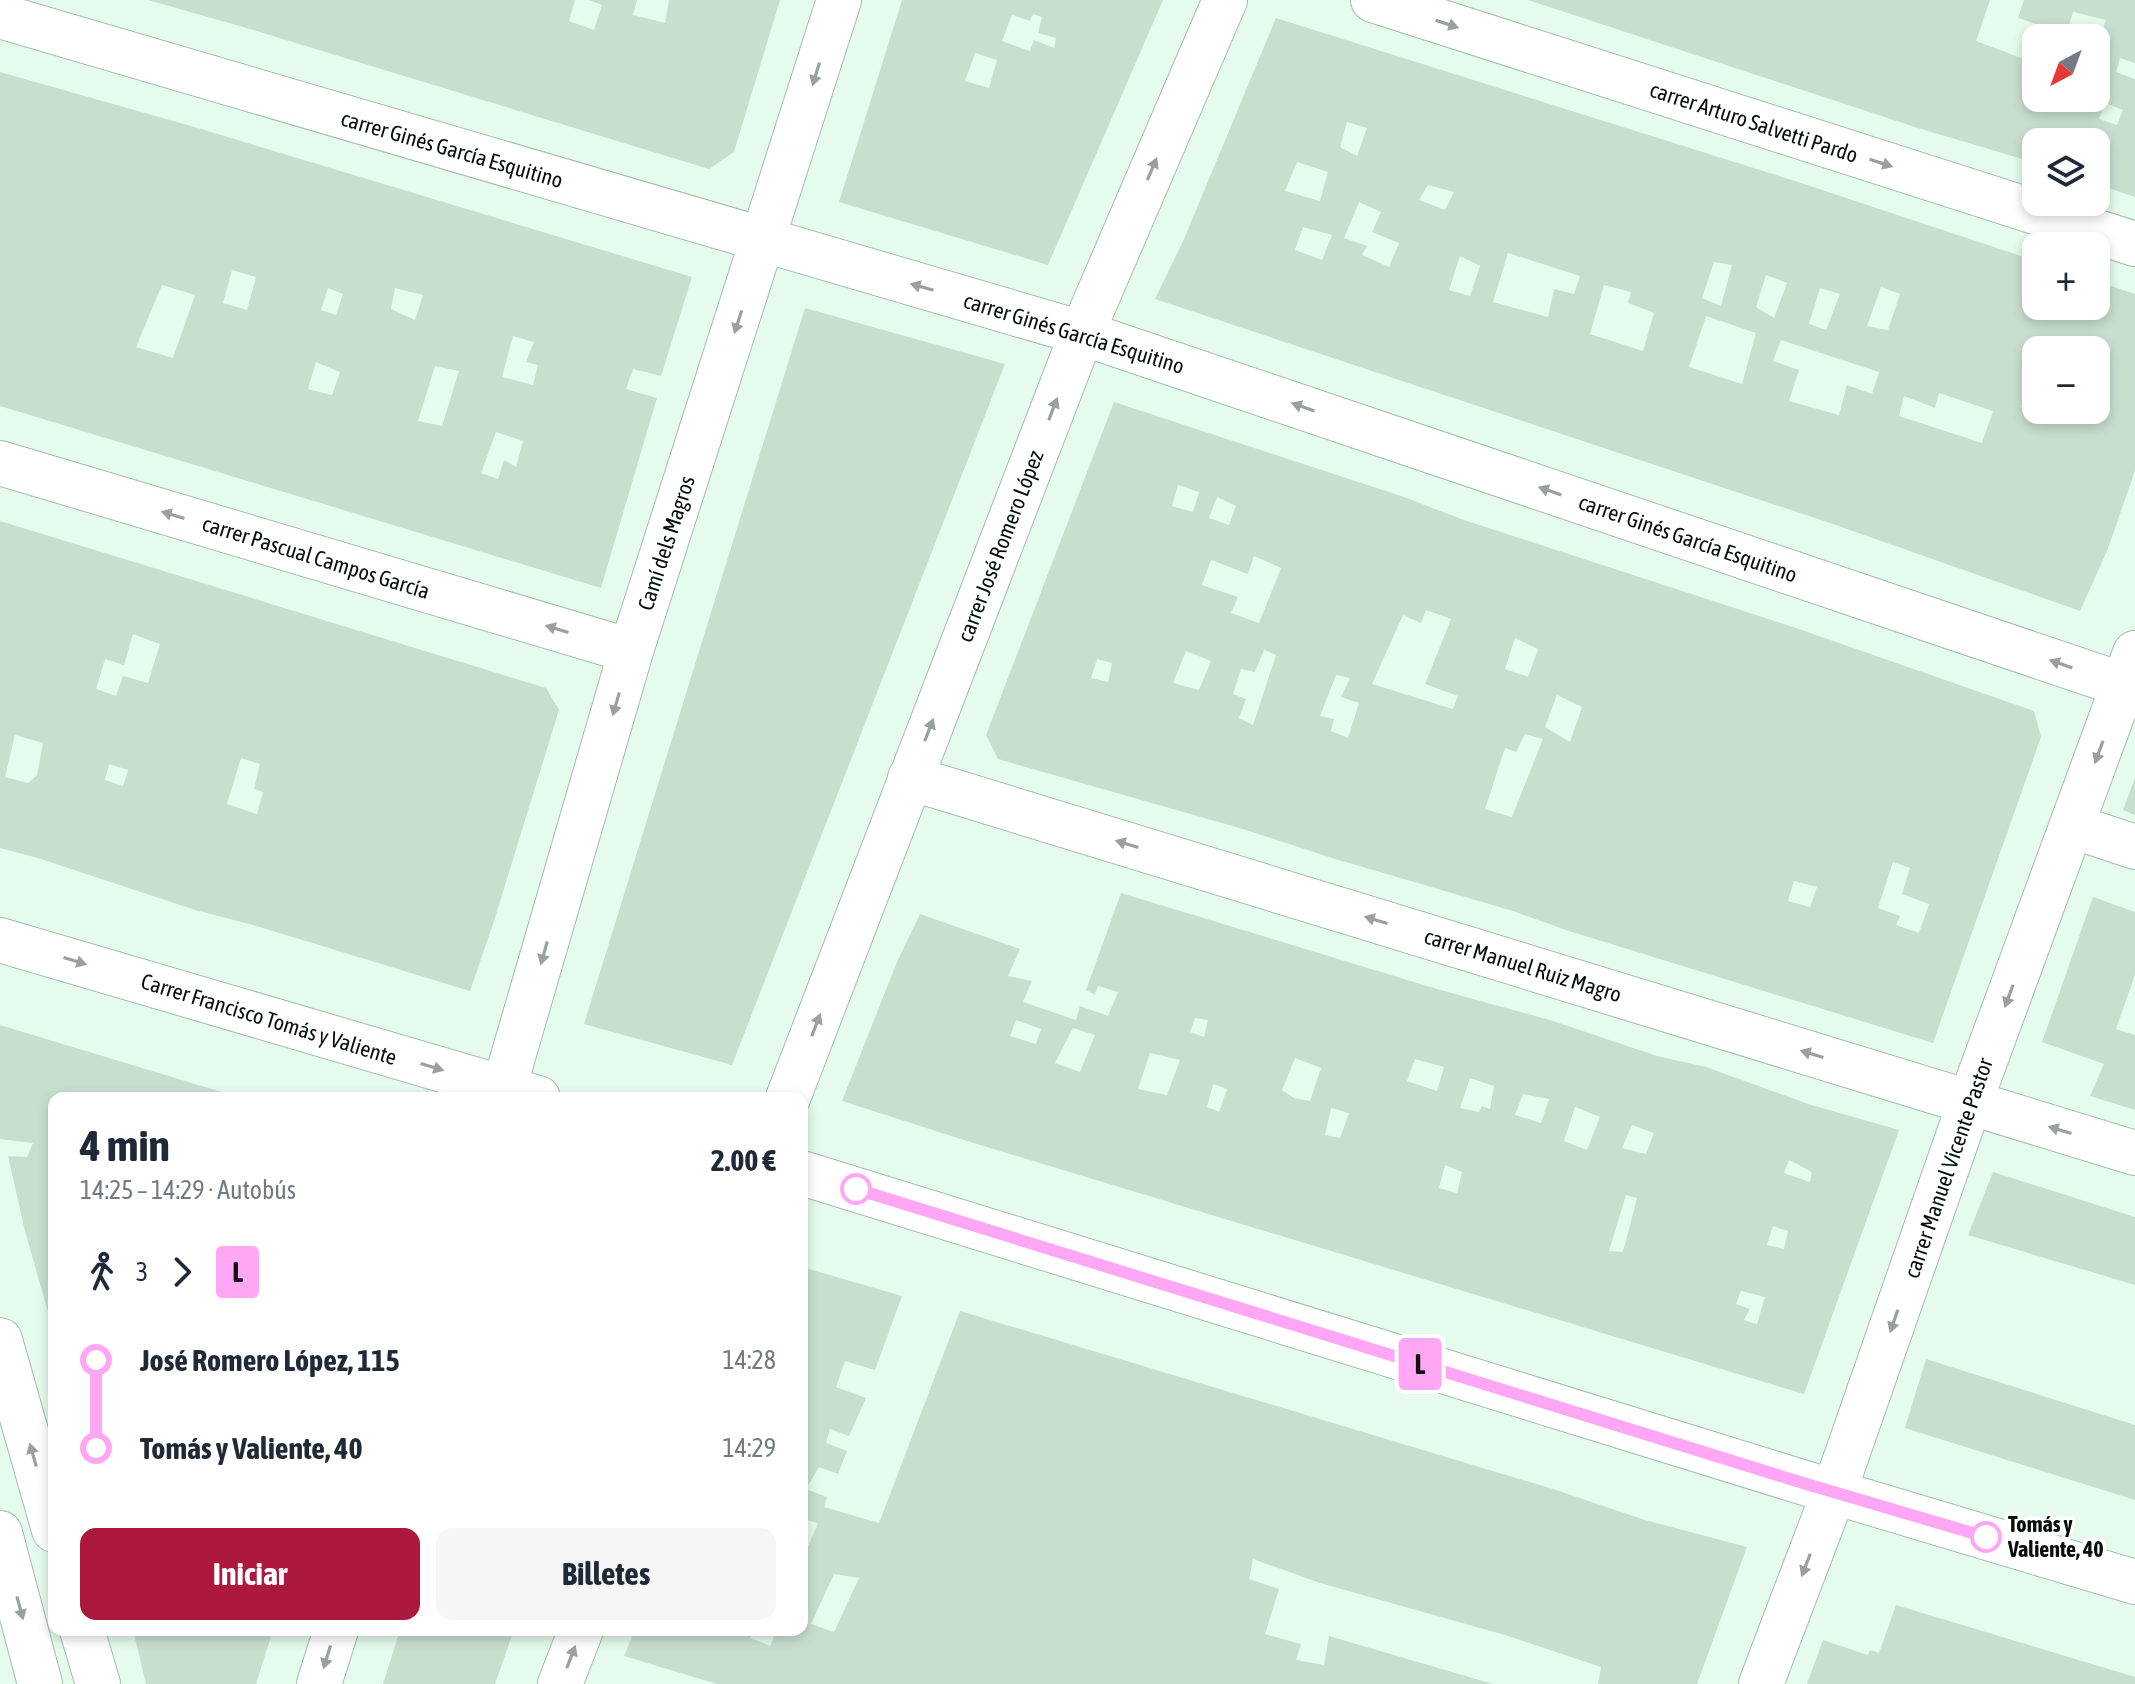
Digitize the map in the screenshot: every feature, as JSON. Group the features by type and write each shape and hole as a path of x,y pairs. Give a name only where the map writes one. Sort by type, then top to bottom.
{"street":[{"name":"Camí dels Magros","path":"515,1092 631,651 839,0"},
{"name":"carrer José Romero López","path":"790,1092 1082,333 1225,0"},
{"name":"carrer Arturo Salvetti Pardo","path":"1373,0 2135,244"},
{"name":"carrer Ginés García Esquitino","path":"0,16 1082,333 2131,675"},
{"name":"carrer Pascual Campos García","path":"0,463 631,651"},
{"name":"carrer Manuel Vicente Pastor","path":"1761,1684 1834,1492 1970,1102 2131,675"},
{"name":"carrer Manuel Ruiz Magro","path":"910,778 2135,1153"},
{"path":"2072,826 2135,847"},
{"name":"Carrer Francisco Tomás y Valiente","path":"0,940 504,1092"},
{"path":"808,1175 2135,1582"},
{"path":"0,1340 48,1509"},
{"path":"0,1533 40,1684"},
{"path":"84,1636 98,1684"},
{"path":"319,1684 334,1636"},
{"path":"560,1684 579,1636"}],"building":[{"path":"148,0 575,0 569,21 594,30 602,5 589,0 637,0 633,15 665,23 669,0 780,0 734,152 709,169"},
{"path":"902,0 1163,0 1048,265 839,202","holes":["1033,14 1042,17 1038,33 1056,38 1054,48 1034,40 1030,51 1002,41 1012,15 1030,21","975,53 997,60 989,88 965,81"]},
{"path":"1528,0 1990,0 1976,41 2022,58 2022,112 2102,112 2099,119 2117,125 2123,110 2110,105 2110,24 2105,24 2106,20 2073,12 2069,24 2036,24 2018,18 2024,0 2135,0 2135,63 2120,58 2116,72 2135,79 2135,197 2110,189 2110,128 2022,128 2022,159 1918,128"},
{"path":"1276,18 1795,181 2022,256 2022,320 2110,320 2110,286 2135,294 2135,471 2107,551 2080,611 1830,523 1155,299 1184,239","holes":["1347,122 1367,128 1357,156 1340,147","1297,162 1328,172 1320,201 1285,191","1428,185 1454,192 1445,210 1419,200","1359,202 1381,212 1372,232 1399,243 1389,267 1362,255 1367,246 1344,238","1303,227 1332,235 1322,260 1295,250","1508,253 1580,276 1574,294 1554,289 1548,317 1493,302","1460,256 1480,266 1470,296 1449,290","1714,262 1732,265 1721,306 1702,298","1766,275 1787,283 1774,318 1756,307","1604,285 1631,292 1628,303 1654,313 1643,351 1590,334","1881,287 1900,294 1888,330 1867,326","1820,288 1840,294 1826,330 1809,324","1706,316 1756,333 1742,384 1689,367","1781,340 1879,372 1872,394 1847,385 1839,415 1789,401 1799,370 1773,361","1939,393 1993,411 1982,443 1899,416 1904,396 1935,408"]},
{"path":"0,72 198,128 692,277 661,376 633,369 626,389 657,398 601,588 0,406","holes":["232,270 256,277 247,310 223,303","162,285 195,295 173,358 136,347","328,288 343,294 336,315 321,310","395,288 423,295 415,320 391,309","513,336 534,342 526,362 538,365 533,385 502,377","316,362 340,372 332,395 308,389","435,366 459,371 442,426 418,421","496,432 523,441 516,467 504,460 498,479 481,473"]},
{"path":"805,308 1005,364 732,1065 584,1024"},
{"path":"1114,402 1796,628 2034,711 2041,737 1933,1043 1513,911 998,759 986,735","holes":["1178,485 1199,492 1193,512 1172,506","1217,497 1236,506 1229,525 1209,518","1254,556 1281,568 1259,623 1231,613 1238,597 1202,585 1211,560 1248,574","1426,610 1451,619 1425,684 1458,696 1453,709 1372,684 1403,615 1421,623","1515,638 1538,649 1528,677 1505,669","1264,650 1276,655 1253,725 1239,718 1246,699 1233,694 1241,669 1255,672","1186,651 1211,661 1199,690 1173,683","1097,659 1112,663 1108,682 1091,678","1336,675 1350,678 1341,697 1359,703 1348,738 1331,731 1334,719 1320,716","1557,695 1582,707 1570,742 1545,727","1525,734 1543,739 1512,817 1485,809 1505,748 1516,752","1893,862 1910,868 1902,894 1929,904 1919,933 1896,925 1900,916 1878,908","1794,881 1817,887 1810,907 1788,901"]},
{"path":"0,521 546,688 559,710 470,991 195,910 0,848","holes":["133,634 160,644 148,683 123,676 116,696 96,689 105,659 124,665","15,735 43,743 37,775 28,783 5,777","241,758 260,764 254,789 263,792 257,814 227,804","109,764 128,770 123,786 105,780"]},
{"path":"2135,778 2135,815 2123,810"},
{"path":"1121,893 1550,1020 1657,1056 1706,1067 1808,1104 1899,1130 1804,1394 842,1101 897,962 920,914 1020,949 1008,976 1032,981 1023,1002 1076,1020 1080,1006 1108,1016 1118,992 1098,986 1095,995 1086,990","holes":["1195,1018 1208,1020 1204,1037 1190,1032","1016,1020 1041,1029 1036,1044 1010,1036","1073,1028 1095,1035 1080,1072 1055,1063","1150,1053 1180,1060 1167,1095 1138,1089","1295,1058 1321,1068 1310,1101 1294,1098 1282,1090","1415,1059 1444,1067 1437,1091 1407,1081","1470,1078 1494,1086 1490,1109 1482,1106 1479,1112 1460,1108","1213,1084 1227,1089 1219,1112 1207,1107","1523,1094 1549,1099 1541,1123 1515,1115","1575,1107 1600,1117 1587,1150 1564,1141","1331,1108 1349,1113 1340,1138 1325,1135","1632,1125 1654,1133 1646,1154 1622,1148","1789,1160 1812,1172 1810,1182 1784,1173","1445,1165 1462,1172 1457,1193 1439,1188","1626,1195 1637,1198 1623,1252 1609,1251","1773,1226 1788,1231 1784,1249 1767,1245","1741,1291 1765,1297 1757,1324 1744,1320 1750,1309 1736,1304"]},
{"path":"2093,897 2135,912 2135,975 2116,1029 2135,1035 2135,1110 2090,1096 2104,1064 2042,1042"},
{"path":"0,1025 221,1092 48,1092 48,1312 8,1156 27,1157 33,1143 0,1139"},
{"path":"1993,1172 2135,1217 2135,1285 1968,1235"},
{"path":"808,1269 902,1296 875,1370 845,1361 836,1387 866,1398 849,1436 830,1429 826,1443 847,1451 838,1474 819,1467 808,1486"},
{"path":"960,1311 1553,1489 1645,1520 1747,1547 1697,1684 1598,1684 1601,1667 1505,1635 1320,1583 1253,1559 1249,1579 1279,1589 1265,1634 1301,1644 1296,1660 1324,1665 1329,1636 1493,1684 717,1684 624,1656 632,1636 751,1636 770,1646 774,1636 808,1636 808,1547 818,1523 808,1520 808,1490 827,1497 824,1507 879,1523","holes":["834,1574 859,1578 834,1632 811,1624"]},
{"path":"1926,1359 2135,1425 2135,1500 1905,1428"},
{"path":"1896,1605 2135,1677 2135,1684 1807,1684 1823,1640 1868,1655 1870,1650 1879,1653"},
{"path":"134,1636 271,1636 256,1684 146,1684"},
{"path":"398,1636 512,1636 495,1684 383,1684"}],"bus line":[{"name":"L","path":"856,1189 1986,1537"}],"place":[{"name":"Tomás y Valiente, 40","path":"1986,1537"}]}
